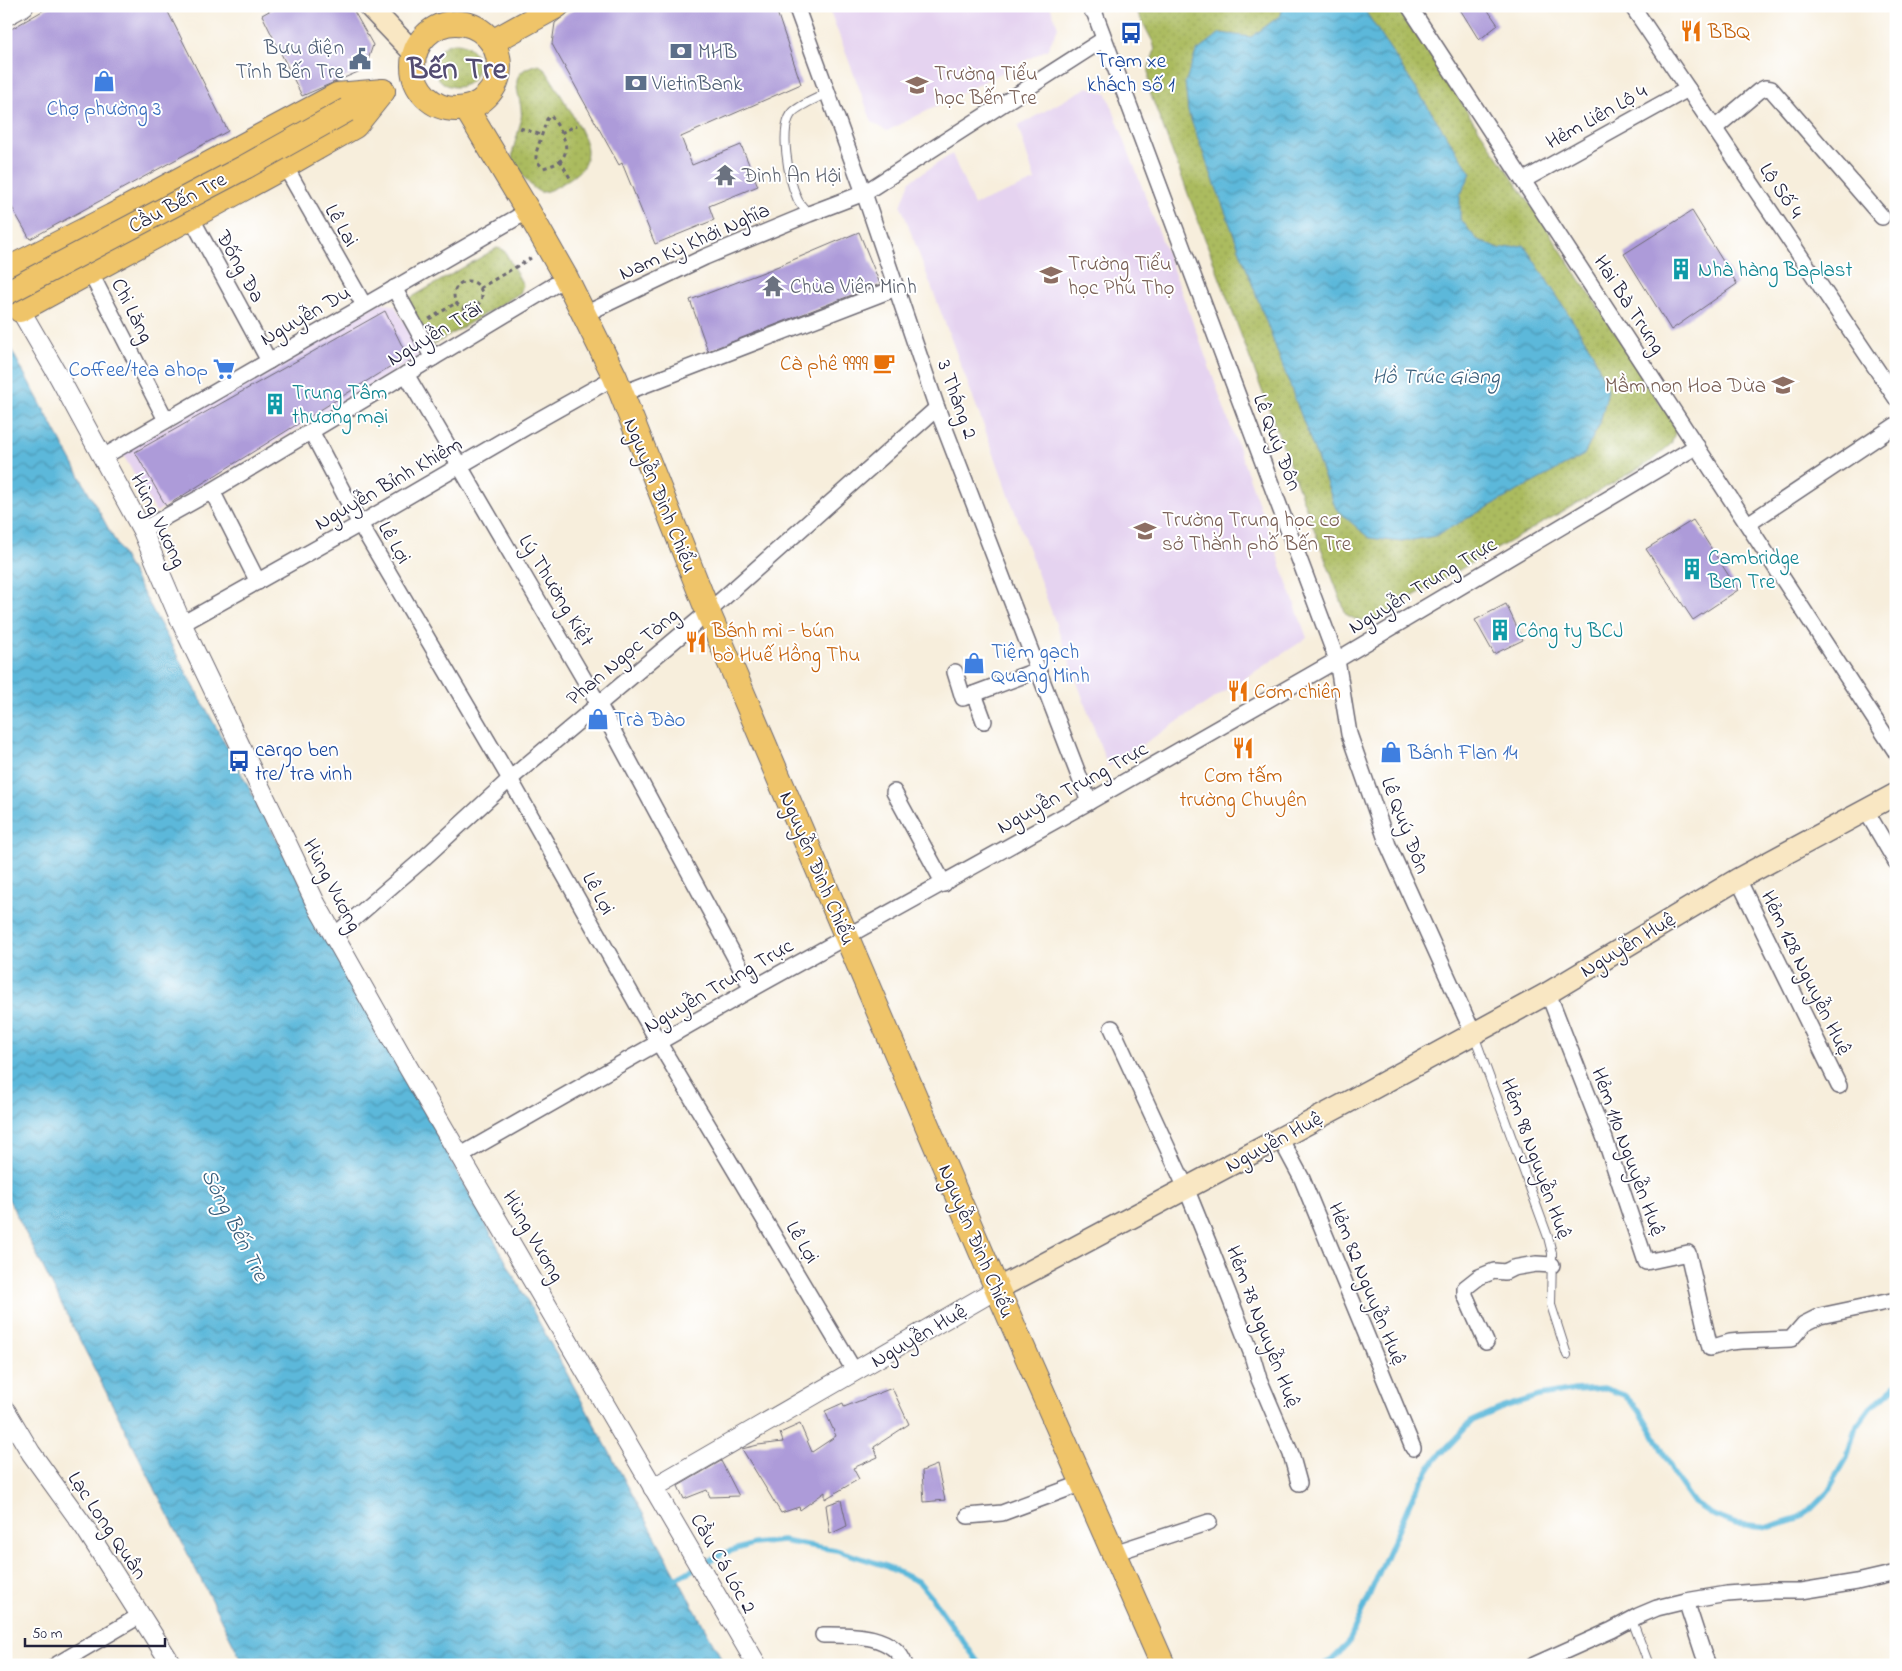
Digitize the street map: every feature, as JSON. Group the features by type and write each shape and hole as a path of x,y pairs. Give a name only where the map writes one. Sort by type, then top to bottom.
{"main road":[{"path":"369,6 414,53"},
{"path":"492,42 557,6"},
{"path":"460,22 484,32 492,42 498,55 499,69 496,82 489,94 478,103 466,108 454,109 431,101 422,93 413,71 414,53 424,36 434,28 447,23 460,22"},
{"path":"6,270 112,216 337,96 384,91 416,82"},
{"path":"13,301 90,272 285,166 355,126 384,91"},
{"name":"Cầu Bến Tre","path":"13,301 245,166 384,91"},
{"name":"Nguyễn Đình Chiểu","path":"466,108 566,278 585,314 618,386 708,612 997,1289 1163,1665"},
{"name":"Nguyễn Huệ","path":"997,1289 1548,992 1738,879 1896,794"}],"street":[{"path":"6,16 24,6"},
{"name":"3 Tháng 2","path":"796,6 864,193 937,408 1089,802"},
{"name":"Hai Bà Trưng","path":"1409,6 1896,752"},
{"name":"Lộ Số 4","path":"1632,6 1896,398"},
{"name":"Lê Quý Đôn","path":"1094,7 1104,39 1337,660 1349,734 1388,845 1473,1033"},
{"name":"Nam Kỳ Khởi Nghĩa","path":"585,314 705,257 864,193 1104,39"},
{"path":"1715,128 1759,91 1765,88 1771,89 1882,217"},
{"name":"Hẻm Liên Lộ 4","path":"1524,180 1688,89"},
{"name":"Lê Lai","path":"285,166 364,305"},
{"name":"Nguyễn Du","path":"103,457 528,211"},
{"name":"Đống Đa","path":"191,217 269,361"},
{"name":"Chi Lăng","path":"90,272 166,420"},
{"name":"Nguyễn Trãi","path":"142,530 212,491 566,278"},
{"name":"Hùng Vương","path":"6,285 13,301 103,457 142,530 182,624 299,870 406,1062 664,1505"},
{"path":"394,288 433,358"},
{"name":"Nguyễn Bỉnh Khiêm","path":"182,624 360,524 540,419 618,386 896,288"},
{"name":"Lý Thường Kiệt","path":"406,374 598,703 752,989"},
{"name":"Phan Ngọc Tòng","path":"335,936 423,859 510,778 708,612 937,408"},
{"path":"1748,524 1896,425"},
{"name":"Lê Lợi","path":"311,431 360,524 510,778 659,1043 855,1372"},
{"name":"Nguyễn Trung Trực","path":"461,1155 752,989 944,884 1337,660 1697,446"},
{"path":"212,491 258,582"},
{"path":"955,672 964,698 1038,670"},
{"path":"974,694 984,721"},
{"path":"894,792 944,884"},
{"path":"1865,809 1896,862"},
{"name":"Hẻm 128 Nguyễn Huệ","path":"1738,879 1839,1086"},
{"name":"Hẻm 110 Nguyễn Huệ","path":"1548,992 1605,1139 1646,1262 1688,1252 1710,1348 1741,1340 1791,1339 1804,1324 1820,1316 1896,1300"},
{"name":"Hẻm 78 Nguyễn Huệ","path":"1112,1028 1186,1188 1251,1352 1259,1379 1291,1454 1299,1483"},
{"name":"Hẻm 82 Nguyễn Huệ","path":"1280,1138 1302,1179 1413,1448"},
{"path":"1486,1342 1465,1295 1465,1288 1479,1277 1494,1272 1505,1272 1513,1268 1536,1264 1552,1265"},
{"name":"Nguyễn Huệ","path":"653,1488 997,1289"},
{"name":"Lạc Long Quân","path":"6,1411 31,1453 86,1528 172,1665"},
{"path":"968,1516 1002,1512 1083,1483"},
{"name":"Cầu Cá Lóc 2","path":"664,1505 757,1665"},
{"path":"1114,1553 1209,1522"},
{"path":"1534,1665 1552,1661 1657,1608 1735,1593 1801,1591 1857,1582 1896,1573"},
{"path":"1686,1601 1708,1665"},
{"path":"56,1665 141,1615"},
{"path":"823,1635 849,1635 875,1639 900,1654 905,1665"}],"lane":[{"path":"809,214 797,199 788,165 786,139 788,121 793,111 827,93"},
{"name":"Hẻm 98 Nguyễn Huệ","path":"1473,1033 1538,1206 1550,1245 1552,1265 1551,1305 1567,1356"},
{"path":"1632,1620 1649,1665"}],"path":[{"path":"551,116 567,147 566,153 560,160 543,168 538,164 536,153 542,135 546,119 551,116"},
{"path":"561,133 577,125"},
{"path":"520,128 542,135"},
{"path":"560,160 570,178"},
{"path":"480,288 549,248"},
{"path":"468,281 473,282 480,288 481,301 475,307 466,309 456,303 454,292 459,284 468,281"},
{"path":"422,322 456,303"}],"shaded area":[{"name":"Trường Tiểu học Bến Tre","path":"828,6 1050,6 1058,27 1048,49 887,131 872,122"},
{"path":"1088,87 1107,94 1201,344 1307,638 1108,767 901,206 910,181 952,154 974,205 1035,181 1018,126"},
{"name":"Trung Tâm thương mại","path":"381,302 395,306 419,350 418,357 156,512 122,453"}],"green space":[{"name":"Hồ Trúc Giang","path":"1134,6 1400,6 1470,116 1539,217 1651,391 1669,415 1676,430 1671,444 1650,462 1415,595 1382,616 1364,620 1355,619 1346,614 1149,90 1149,67 1155,50 1153,42"},
{"path":"452,43 460,43 472,49 478,65 472,81 460,87 452,87 440,81 434,69 434,61 440,49"},
{"path":"538,64 545,69 569,110 581,133 587,150 585,164 577,173 557,187 544,192 540,192 531,185 513,161 513,149 521,122 517,80 523,71"},
{"path":"497,248 504,250 523,285 520,293 433,345 407,300"}],"water":[{"name":"Hồ Trúc Giang","path":"1283,6 1362,6 1471,173 1460,196 1460,218 1476,239 1499,249 1524,245 1591,349 1608,390 1600,423 1584,455 1435,536 1401,542 1369,538 1336,509 1188,112 1185,83 1196,52 1220,33 1251,37 1281,15"},
{"name":"Sông Bến Tre","path":"6,340 725,1665 244,1665 6,1194"}],"building":[{"name":"Chợ phường 3","path":"51,6 165,6 228,131 30,239 6,197 6,32"},
{"path":"278,6 351,6 373,45 365,69 302,96 262,15"},
{"path":"584,6 775,6 801,84 681,137 692,165 741,145 758,186 709,206 714,220 655,244 622,163 619,165 552,44 555,23 569,12"},
{"path":"1458,6 1485,6 1498,25 1479,40"},
{"name":"Nhà hàng Baplast","path":"1692,211 1737,284 1671,330 1624,254"},
{"path":"859,232 880,284 708,351 690,300 769,270"},
{"name":"Trung Tâm thương mại","path":"385,311 407,356 166,506 135,452"},
{"name":"Cambridge Ben Tre","path":"1693,520 1738,590 1693,620 1646,549"},
{"name":"Công ty BCJ","path":"1506,604 1523,640 1494,654 1475,620"},
{"path":"892,1388 909,1424 874,1447 878,1457 853,1468 859,1479 825,1499 825,1492 800,1510 799,1507 781,1513 742,1449 783,1442 780,1433 800,1424 812,1452 836,1436 825,1411 843,1403 844,1407"},
{"path":"721,1461 739,1496 710,1497 707,1490 684,1499 678,1486"},
{"path":"937,1465 945,1500 924,1502 922,1471"},
{"path":"841,1500 847,1526 830,1534 826,1505"}],"waterway":[{"path":"1324,1665 1332,1660 1348,1644 1413,1495 1436,1459 1472,1421 1504,1407 1539,1396 1575,1390 1604,1388 1624,1395 1639,1410 1655,1436 1675,1476 1694,1503 1713,1515 1736,1524 1769,1527 1798,1518 1828,1491 1847,1458 1855,1429 1870,1408 1896,1385"},
{"path":"672,1581 721,1554 753,1544 782,1541 836,1550 883,1565 919,1582 980,1665"}],"place":[{"name":"BBQ","path":"1691,31"},
{"name":"Trạm xe khách số 1","path":"1131,33"},
{"name":"MHB","path":"681,51"},
{"name":"Bưu điện Tỉnh Bến Tre","path":"360,59"},
{"name":"Chợ phường 3","path":"104,81"},
{"name":"VietinBank","path":"636,83"},
{"name":"Trường Tiểu học Bến Tre","path":"917,85"},
{"name":"Đình An Hội","path":"725,175"},
{"name":"Nhà hàng Baplast","path":"1681,269"},
{"name":"Trường Tiểu học Phú Thọ","path":"1051,275"},
{"name":"Chùa Viên Minh","path":"773,286"},
{"name":"Cà phê 9999","path":"884,363"},
{"name":"Coffee/tea ahop","path":"224,369"},
{"name":"Mầm non Hoa Dừa","path":"1783,385"},
{"name":"Trung Tâm thương mại","path":"275,404"},
{"name":"Trường Trung học cơ sở Thành phố Bến Tre","path":"1145,531"},
{"name":"Cambridge Ben Tre","path":"1692,569"},
{"name":"Công ty BCJ","path":"1500,630"},
{"name":"Bánh mì - bún bò Huế Hồng Thu","path":"696,642"},
{"name":"Tiệm gạch Quang Minh","path":"974,663"},
{"name":"Cơm chiên","path":"1238,691"},
{"name":"Trà Đào","path":"598,719"},
{"name":"Cơm tấm trường Chuyên","path":"1243,748"},
{"name":"Bánh Flan 14","path":"1391,752"},
{"name":"cargo ben tre/ tra vinh","path":"239,761"}],"district":[{"name":"Bến Tre","path":"457,67"}]}
